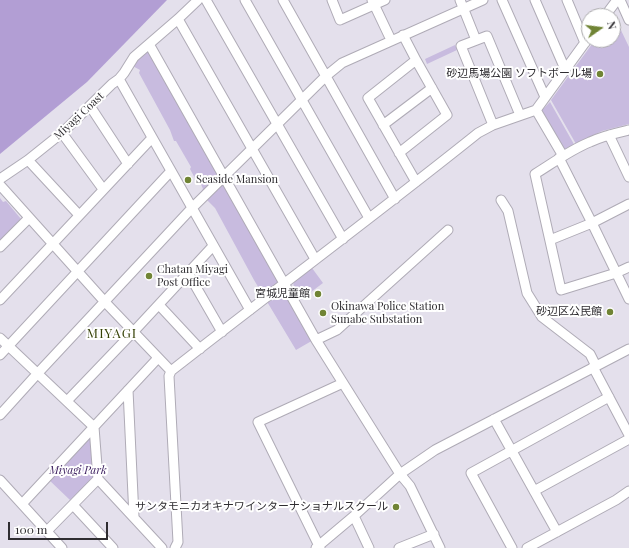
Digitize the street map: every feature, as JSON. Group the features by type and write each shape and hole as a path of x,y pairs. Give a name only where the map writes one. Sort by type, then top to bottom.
{"street":[{"name":"Miyagi Coast","path":"0,179 62,134 112,84 119,80 134,57 198,0"},
{"path":"206,0 343,239"},
{"path":"245,0 369,218"},
{"path":"283,0 395,199"},
{"path":"332,0 340,20 373,2 384,0"},
{"path":"0,415 191,209 326,76 348,59 403,35 462,4 483,0"},
{"path":"502,0 545,97"},
{"path":"535,0 565,69"},
{"path":"567,0 581,28"},
{"path":"620,0 629,20"},
{"path":"373,2 391,40"},
{"path":"462,4 476,40"},
{"path":"178,19 315,259"},
{"path":"399,153 447,115 403,35"},
{"path":"493,125 461,46 476,40 487,36 520,115"},
{"path":"149,44 316,340 400,474 410,486 440,548"},
{"path":"175,548 178,542 169,376 171,371 395,199 478,133 493,125 536,110 581,48"},
{"path":"416,60 368,98 416,182"},
{"path":"119,80 212,246 250,310"},
{"path":"383,125 432,88"},
{"path":"90,106 128,164"},
{"path":"536,110 561,157 629,299"},
{"path":"629,130 590,142 561,157 535,174 561,290 616,273 629,267"},
{"path":"62,134 103,189"},
{"path":"609,135 629,177"},
{"path":"0,300 152,138"},
{"path":"28,160 79,215"},
{"path":"0,355 171,172"},
{"path":"0,185 105,302 171,371"},
{"path":"501,200 508,211 527,293 542,317 590,354 609,397 629,435"},
{"path":"550,240 592,223 629,204"},
{"path":"0,247 29,218"},
{"path":"316,340 337,330 448,230"},
{"path":"67,401 212,246"},
{"path":"188,273 222,332"},
{"path":"159,304 200,349"},
{"path":"0,338 94,427 98,479 162,548"},
{"path":"343,383 258,422 318,547 400,474 435,450 629,349"},
{"path":"22,504 158,358"},
{"path":"128,390 134,517"},
{"path":"512,548 471,473 609,397"},
{"path":"494,419 557,532"},
{"path":"534,491 629,439"},
{"path":"47,531 98,479"},
{"path":"0,480 62,548"},
{"path":"527,548 616,500 629,491"},
{"path":"73,505 113,548"},
{"path":"354,516 369,548"},
{"path":"399,548 434,534"}],"green space":[{"name":"砂辺馬場公園 ソフトボール場","path":"621,30 629,47 629,124 602,131 576,144 551,100 589,48 621,48"},
{"path":"149,44 315,339 296,350 254,280 215,208 200,193 203,189 201,184 198,184 190,169 191,167 176,141 174,141 170,130 139,73 140,70 129,64"},
{"path":"455,45 457,50 427,64 425,59"},
{"path":"550,102 575,146 562,152 540,112"},
{"path":"0,198 3,202 6,201 21,219 0,241"},
{"path":"312,268 323,283 311,292 297,293 294,288 293,281"},
{"name":"Miyagi Park","path":"88,436 92,437 94,477 70,500 48,479"}],"shaded area":[{"path":"0,0 167,0 87,82 0,154"}],"place":[{"name":"砂辺馬場公園 ソフトボール場","path":"600,74"},
{"name":"Seaside Mansion","path":"188,180"},
{"name":"Chatan Miyagi Post Office","path":"149,276"},
{"name":"宮城児童館","path":"318,294"},
{"name":"砂辺区公民館","path":"610,312"},
{"name":"Okinawa Police Station Sunabe Substation","path":"323,313"},
{"name":"サンタモニカオキナワインターナショナルスクール","path":"396,507"}],"district":[{"name":"MIYAGI","path":"112,334"}]}
